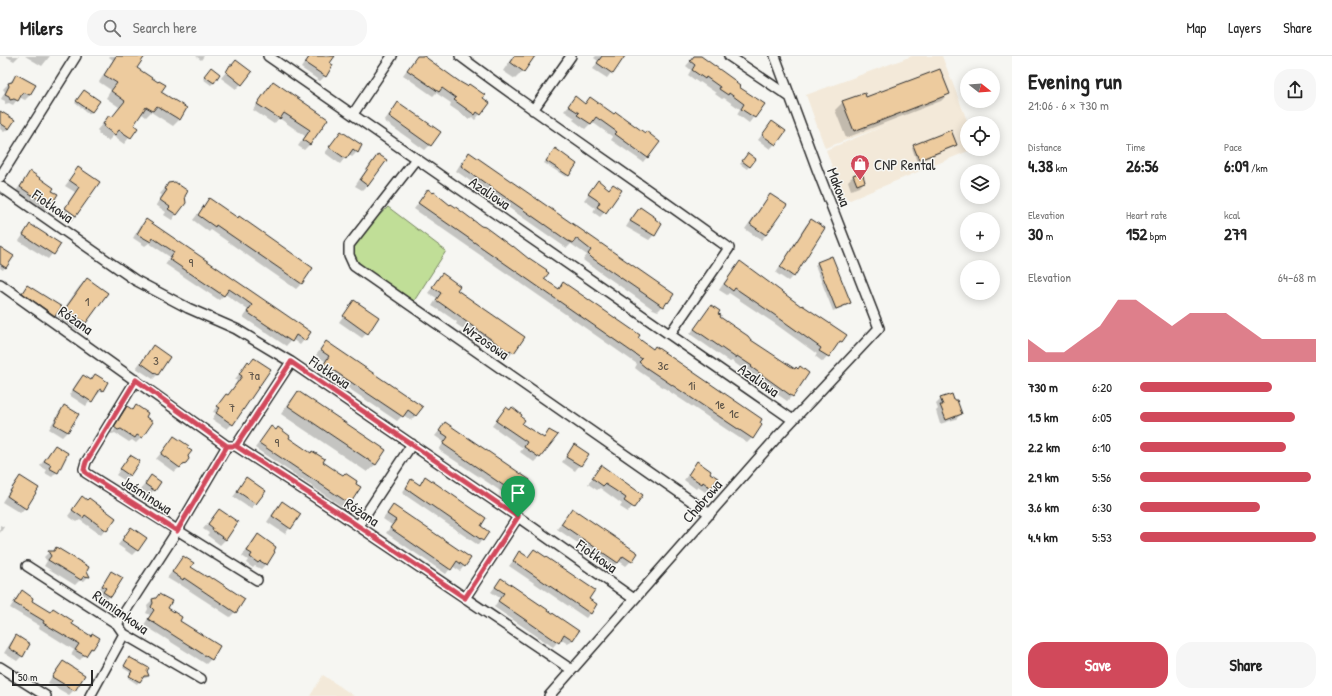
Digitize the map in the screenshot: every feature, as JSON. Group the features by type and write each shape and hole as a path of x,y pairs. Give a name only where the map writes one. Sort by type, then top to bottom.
{"street":[{"path":"0,178 76,56"},
{"name":"Azaliowa","path":"268,56 793,420"},
{"path":"353,114 392,56"},
{"path":"460,56 533,110 631,177 729,248 670,334"},
{"path":"533,110 571,56"},
{"path":"729,56 790,97"},
{"name":"Makowa","path":"774,56 879,328"},
{"name":"Wrzosowa","path":"416,158 349,245 349,255 354,266 710,514"},
{"name":"Fiołkowa","path":"0,186 135,280 188,308 236,328 291,362 518,517 634,599"},
{"name":"Różana","path":"0,284 231,446 358,526 572,670"},
{"name":"Chabrowa","path":"549,696 779,435 879,328"},
{"path":"117,624 231,446 291,362"},
{"name":"Jaśminowa","path":"136,380 86,462 84,469 86,473 257,580"},
{"path":"358,526 412,444"},
{"path":"465,598 518,517"},
{"name":"Rumiankowa","path":"27,566 117,624 124,634 201,679"},
{"path":"90,696 124,634"},
{"path":"0,667 46,696"}],"shaded area":[{"path":"912,56 942,56 960,102 960,108 962,108 965,116 960,116 960,154 850,200 843,197 826,150 887,125 825,148 806,95"},
{"path":"323,675 354,696 310,696"}],"green space":[{"path":"388,207 446,251 414,301 364,268 355,258 353,247 364,229"}],"building":[{"path":"116,56 145,56 137,68 158,82 159,81 166,85 161,92 187,108 180,120 157,106 153,111 146,107 134,125 138,128 131,138 119,130 115,135 104,127 105,125 103,124 109,115 112,117 125,101 111,91 117,83 104,75"},
{"path":"310,56 335,56 330,63 333,65 326,77 305,63"},
{"path":"417,56 424,56 460,82 467,86 469,84 485,95 483,98 490,103 481,115 477,112 475,115 454,100 456,98 442,88 439,92 407,70"},
{"path":"514,56 535,56 524,72 510,62"},
{"path":"602,56 625,56 613,74 597,63"},
{"path":"694,56 701,56 737,82 736,83 740,86 739,87 765,104 755,118 741,109 744,104 729,93 728,95 719,89 720,87 706,77 705,79 692,70 695,65 690,61"},
{"path":"236,60 252,72 242,85 226,72 230,65 232,65"},
{"path":"211,67 220,74 214,83 204,76"},
{"path":"940,69 950,94 854,131 842,101 865,93 866,97"},
{"path":"16,74 36,85 30,95 23,92 18,101 14,99 10,100 9,96 5,94 9,86 8,83 12,82"},
{"path":"273,81 328,119 310,145 303,140 310,130 284,113 280,119 257,104"},
{"path":"84,90 100,101 92,112 76,101"},
{"path":"575,96 585,104 590,97 614,114 616,112 645,133 646,131 660,142 648,158 615,134 617,132 596,117 591,124 577,115 579,113 568,106"},
{"path":"398,102 441,132 431,146 389,116"},
{"path":"0,111 15,120 9,129 0,123"},
{"path":"772,121 786,131 776,145 762,135"},
{"path":"951,130 957,145 919,160 913,145"},
{"path":"341,131 362,145 358,153 353,149 346,159 329,147"},
{"path":"555,148 577,164 569,176 546,161"},
{"path":"469,152 674,294 668,303 667,302 664,307 659,304 592,258 588,254 591,250 577,239 573,243 568,241 461,166"},
{"path":"748,153 756,159 750,167 742,161"},
{"path":"378,154 387,160 368,186 360,180"},
{"path":"78,167 100,182 76,216 65,208 79,187 69,180"},
{"path":"30,171 54,188 52,191 58,194 50,207 20,187"},
{"path":"862,172 865,182 857,185 853,175"},
{"path":"598,180 609,189 613,184 622,190 606,213 597,207 600,202 588,194"},
{"path":"175,182 188,191 185,196 186,203 177,215 168,209 170,207 160,200 167,190 165,189 168,183"},
{"path":"428,189 547,270 546,271 549,273 544,279 559,289 563,282 640,335 638,338 653,349 655,346 762,419 760,423 762,425 753,439 645,367 639,362 642,359 418,203"},
{"path":"770,194 787,205 766,235 750,224"},
{"path":"209,198 238,218 239,216 313,268 302,284 216,225 215,227 198,215"},
{"path":"640,207 662,224 655,236 630,221"},
{"path":"146,219 311,332 305,341 296,335 292,342 247,312 252,305 238,295 229,289 224,296 169,259 174,252 153,238 151,242 137,234"},
{"path":"811,219 825,228 794,277 780,267"},
{"path":"30,224 61,244 54,255 23,235"},
{"path":"0,247 14,256 6,268 0,264"},
{"path":"832,256 851,303 836,309 817,262"},
{"path":"740,261 801,306 802,305 847,335 842,342 840,341 829,357 819,351 821,348 779,318 735,288 733,291 724,284"},
{"path":"442,273 460,286 457,290 525,337 514,353 510,350 509,352 436,300 441,293 432,287"},
{"path":"87,278 108,293 86,323 65,309"},
{"path":"27,285 62,307 55,316 22,293"},
{"path":"354,300 379,317 368,334 343,316"},
{"path":"711,305 720,311 718,314 721,315 720,317 748,336 751,340 795,369 796,367 798,369 800,366 809,373 793,397 751,367 752,366 737,356 736,358 694,329"},
{"path":"326,341 423,407 416,416 408,410 403,417 324,364 329,356 320,350"},
{"path":"153,345 170,357 158,375 141,363"},
{"path":"254,358 271,369 233,425 216,413 220,408 217,406 226,394 228,395 242,376 239,374 248,361 250,363"},
{"path":"95,374 108,382 103,391 100,389 92,402 73,390 83,375 91,380"},
{"path":"298,391 386,450 376,465 288,406"},
{"path":"952,394 954,400 957,400 962,414 946,420 940,405 943,405 940,398"},
{"path":"64,405 79,414 68,432 54,424"},
{"path":"136,405 148,413 146,417 153,422 142,438 137,435 135,438 121,429 118,430 114,427 127,406 133,410"},
{"path":"506,407 510,410 512,407 522,415 521,417 525,420 522,424 544,438 549,430 558,435 540,458 524,447 527,442 496,421"},
{"path":"445,422 530,480 524,489 515,483 510,490 443,444 448,437 439,431"},
{"path":"271,426 276,430 278,427 290,436 289,438 311,453 312,451 325,459 323,462 343,475 345,473 357,481 356,484 361,487 350,504 259,443"},
{"path":"174,436 189,446 187,448 192,451 188,456 189,459 180,468 161,454"},
{"path":"574,444 589,454 581,466 566,457"},
{"path":"55,445 68,453 58,473 49,468 51,465 44,461"},
{"path":"130,455 140,461 130,476 120,469"},
{"path":"697,461 718,478 711,488 703,482 702,484 688,475"},
{"path":"601,465 643,495 634,508 624,501 626,498 605,484 603,486 592,478"},
{"path":"151,475 161,482 155,491 145,484"},
{"path":"20,476 39,488 26,509 7,496"},
{"path":"425,476 486,518 481,526 489,532 483,541 406,488 411,479 420,485"},
{"path":"246,477 266,491 256,504 237,491"},
{"path":"82,496 87,500 89,498 116,518 107,531 85,515 83,518 72,510"},
{"path":"282,501 301,514 291,529 272,516"},
{"path":"393,505 471,558 465,567 457,561 451,570 390,528 396,520 387,514"},
{"path":"572,508 638,553 632,562 623,556 618,563 561,524"},
{"path":"219,509 238,522 226,540 212,530 213,528 208,524"},
{"path":"131,527 147,538 138,551 122,540"},
{"path":"258,534 276,547 275,552 267,565 260,561 258,563 250,557 252,554 247,551"},
{"path":"56,547 89,567 87,571 90,577 84,576 81,580 48,560 51,556 48,551 54,551"},
{"path":"534,549 595,590 589,599 597,604 591,614 513,561 519,551 528,557"},
{"path":"183,556 194,563 191,567 207,577 213,578 245,599 236,613 184,578 183,580 172,572"},
{"path":"111,571 123,578 111,597 103,592 106,588 102,586"},
{"path":"501,578 579,631 573,640 564,634 559,643 498,601 504,593 495,587"},
{"path":"22,590 33,598 32,601 50,612 53,608 73,621 72,624 91,636 92,633 100,638 93,649 91,648 86,656 75,650 79,644 43,623 44,621 14,603"},
{"path":"159,594 172,601 168,608 182,617 180,621 220,646 212,660 148,619 154,610 151,607 153,603 152,599 156,598"},
{"path":"16,635 30,644 23,657 9,648"},
{"path":"129,657 149,668 147,671 149,676 144,676 140,682 129,676 132,671 124,666"},
{"path":"63,661 85,675 75,691 52,677"}],"place":[{"name":"CNP Rental","path":"860,181"}],"route":[{"path":"518,517 291,362 236,446 227,446 136,380 86,462 84,469 86,473 177,531 227,446 236,446 465,598 518,517"}]}
